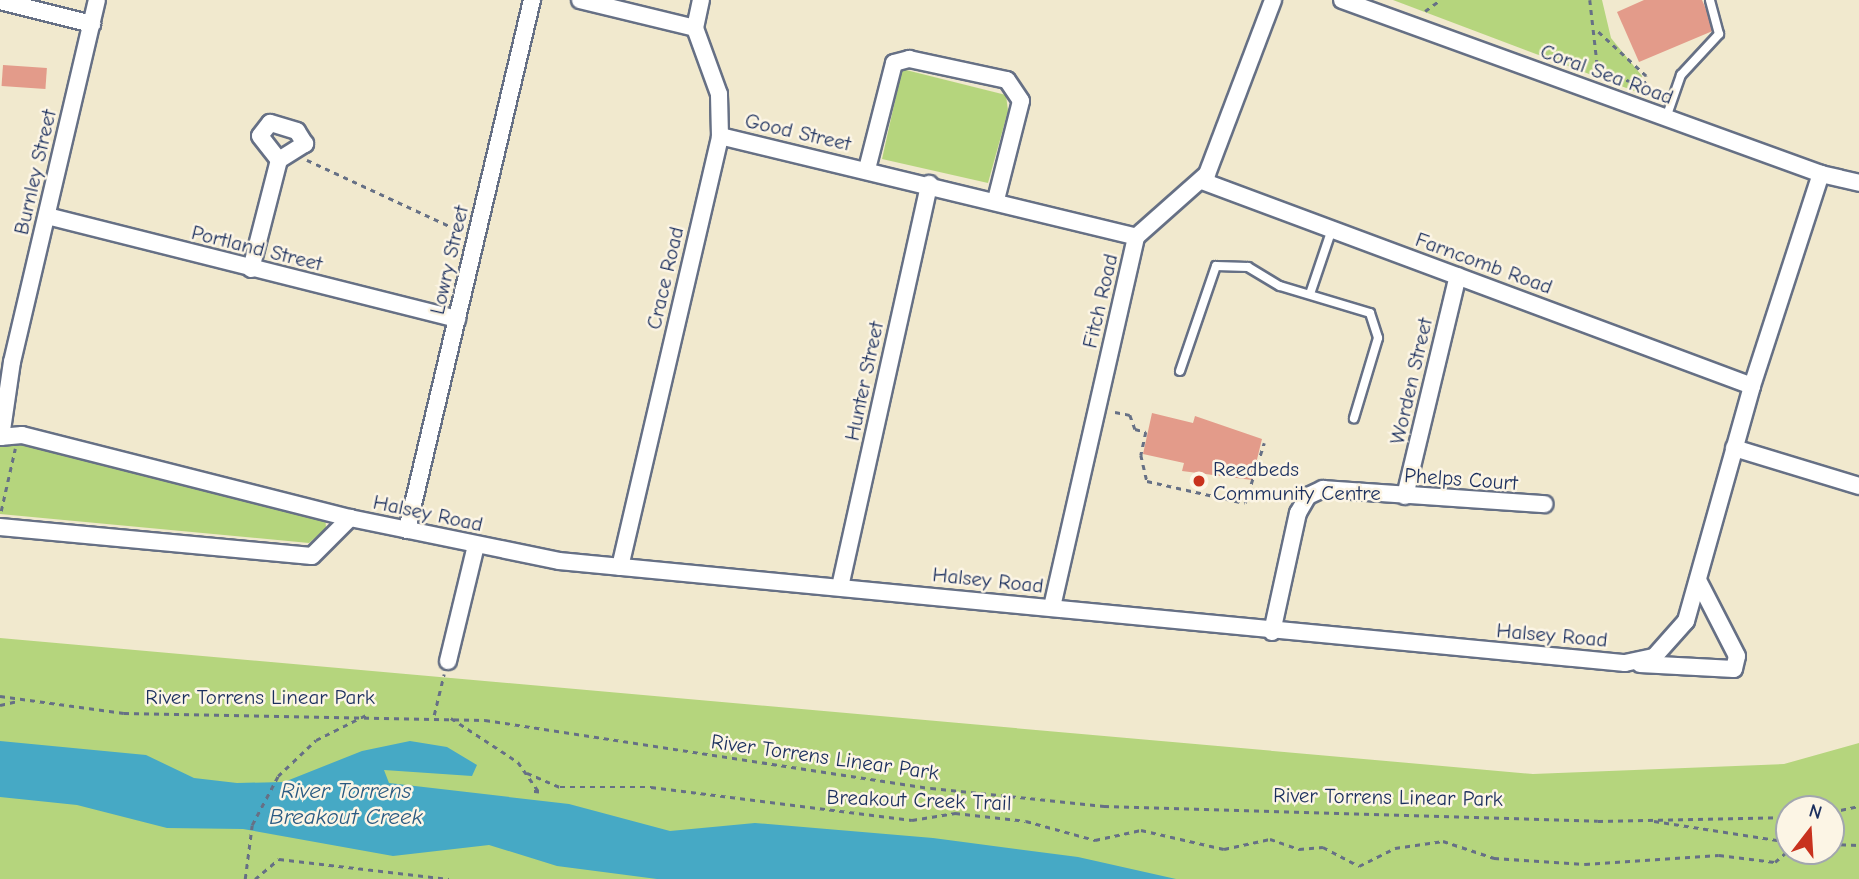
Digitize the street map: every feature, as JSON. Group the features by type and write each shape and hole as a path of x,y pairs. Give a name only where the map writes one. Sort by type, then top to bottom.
{"street":[{"name":"Burnley Street","path":"1,437 47,216 97,0"},
{"name":"Lowry Street","path":"407,530 532,0"},
{"path":"580,0 695,28 701,0"},
{"name":"Fitch Road","path":"1052,607 1136,237 1202,181 1273,0"},
{"name":"Coral Sea Road","path":"1342,0 1821,174 1859,183"},
{"path":"0,1 92,24"},
{"name":"Crace Road","path":"620,567 720,136 719,94 695,28"},
{"name":"Good Street","path":"867,169 894,63 909,59 1007,80 1021,102 996,200"},
{"path":"270,123 304,137 301,151 279,160 260,136 270,123"},
{"name":"Good Street","path":"720,136 996,200 1136,237"},
{"path":"251,269 279,160"},
{"name":"Halsey Road","path":"1625,663 1654,657 1670,645 1686,621 1752,386 1821,174"},
{"name":"Farncomb Road","path":"1202,181 1752,386"},
{"name":"Hunter Street","path":"840,587 929,184"},
{"name":"Portland Street","path":"47,216 457,319"},
{"name":"Worden Street","path":"1405,496 1458,276"},
{"name":"Halsey Road","path":"1,437 19,435 350,518 476,545 620,567 1052,607 1272,632 1625,663 1734,669 1737,656 1698,580"},
{"path":"1734,448 1859,486"},
{"name":"Phelps Court","path":"1272,632 1298,513 1308,496 1322,489 1544,504"},
{"name":"Halsey Road","path":"0,527 312,556 350,518"},
{"path":"448,661 476,545"}],"lane":[{"path":"1666,118 1681,75 1718,34 1710,0"},
{"path":"1310,293 1332,229"},
{"path":"1180,370 1216,266 1248,267 1310,293 1354,305 1377,325 1354,418"}],"path":[{"path":"1425,11 1440,0"},
{"path":"1590,0 1598,70 1644,86 1646,76 1595,29"},
{"path":"301,151 310,165 476,238"},
{"path":"1115,412 1130,415 1135,429 1146,432 1141,455 1147,481 1245,503 1264,443"},
{"path":"0,514 19,435"},
{"path":"434,715 448,661"},
{"name":"River Torrens Linear Park","path":"0,695 124,713 370,713 449,716 930,788 1104,806 1649,820 1775,817"},
{"path":"0,705 24,700"},
{"path":"245,879 247,844 278,776 316,740 370,713"},
{"path":"449,716 527,773 539,792 530,791"},
{"name":"Breakout Creek Trail","path":"527,773 560,788 651,788 912,820 955,813 1026,821 1095,840 1141,830 1224,849 1270,839 1299,849 1323,847 1359,866 1395,848 1443,841 1494,858 1585,864 1719,855 1775,862"},
{"name":"River Torrens Linear Park","path":"1649,820 1775,840"},
{"path":"255,879 279,859 449,879"}],"green space":[{"path":"1393,0 1602,0 1611,38 1642,76 1637,92"},
{"path":"902,69 1006,95 1008,111 988,183 882,159"},
{"path":"21,441 325,515 326,528 309,543 0,514 0,444"},
{"path":"0,638 1533,774 1784,764 1859,743 1859,879 0,879"}],"water":[{"name":"River Torrens Breakout Creek","path":"0,741 146,755 194,778 237,783 284,782 362,751 410,741 447,747 477,765 472,776 384,770 389,783 569,804 670,831 755,823 933,838 1078,857 1176,879 657,879 557,866 489,845 393,856 243,829 167,828 77,805 0,797"}],"building":[{"path":"1644,0 1702,0 1715,30 1639,62 1617,12"},
{"path":"3,65 47,68 45,89 2,86"},
{"path":"1152,413 1193,423 1195,416 1262,439 1252,480 1182,471 1184,463 1143,454"}],"place":[{"name":"Reedbeds Community Centre","path":"1199,481"}]}
